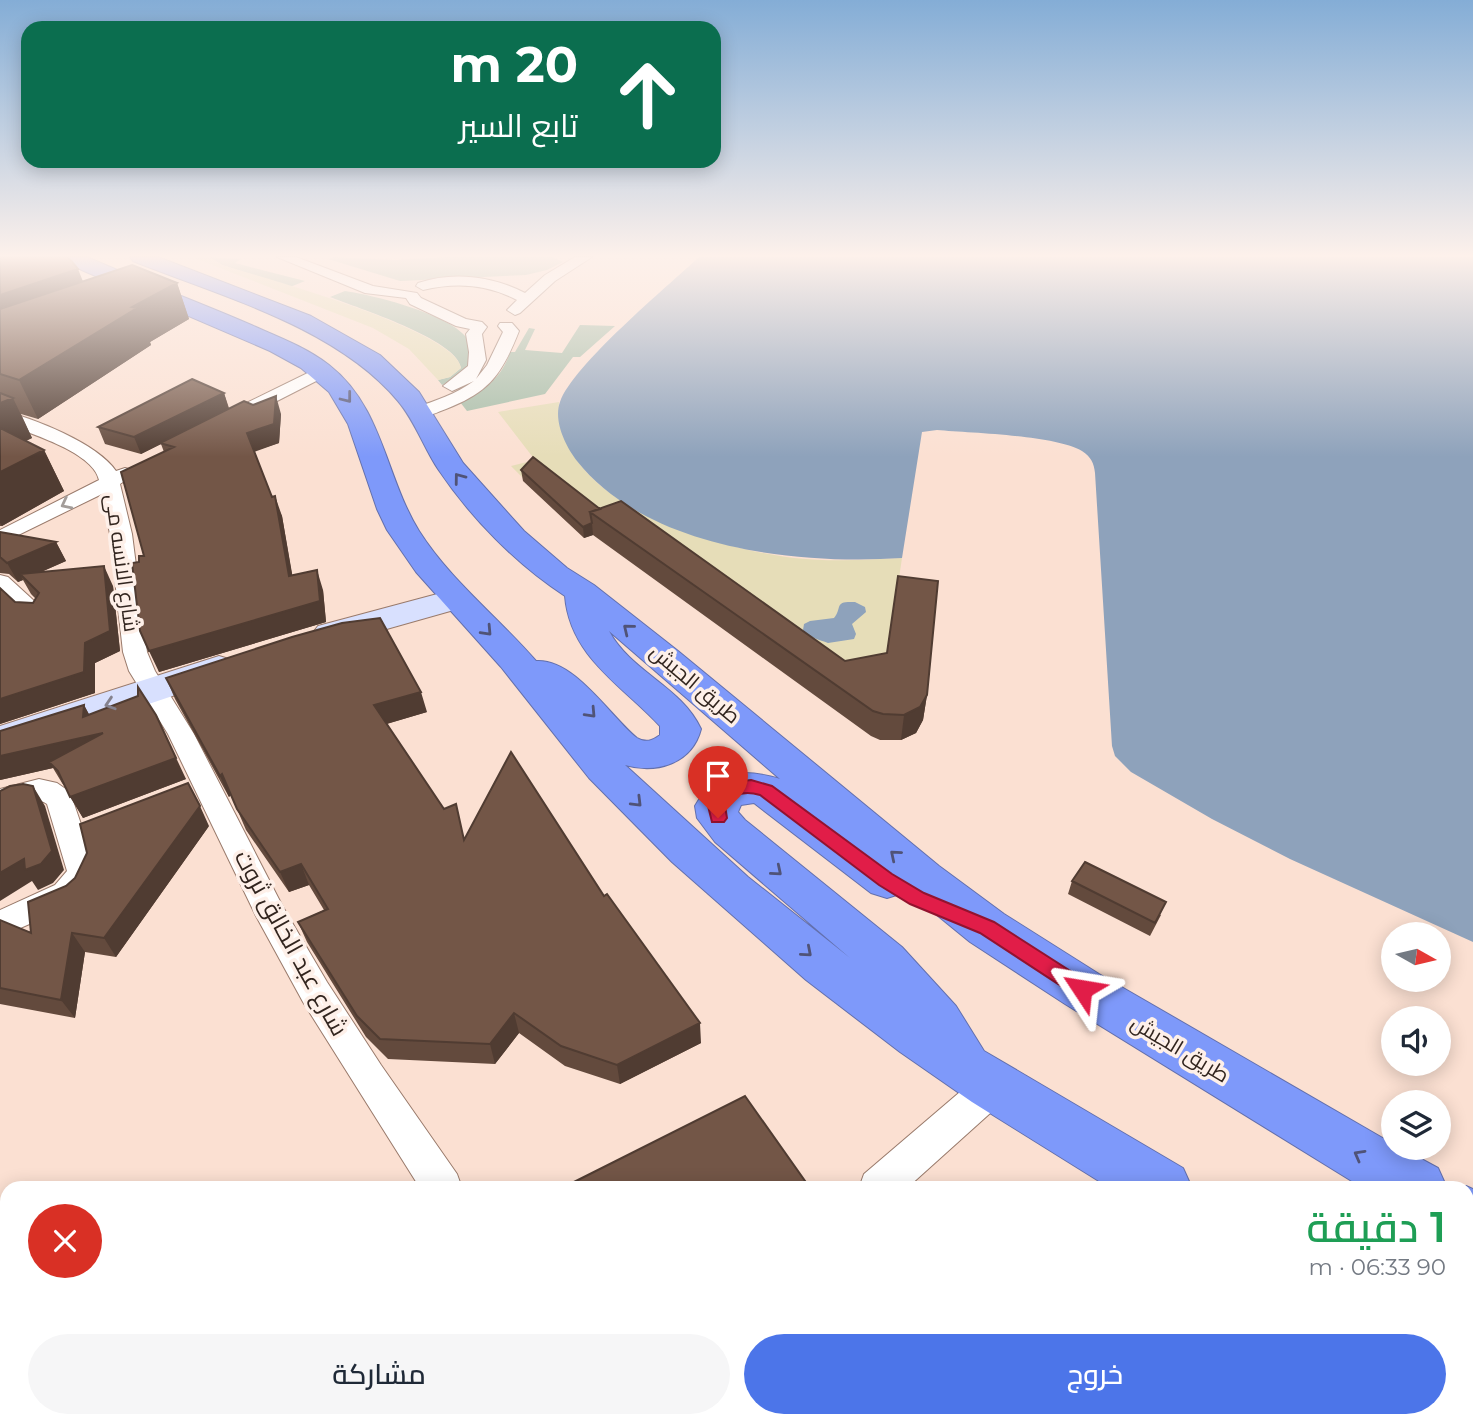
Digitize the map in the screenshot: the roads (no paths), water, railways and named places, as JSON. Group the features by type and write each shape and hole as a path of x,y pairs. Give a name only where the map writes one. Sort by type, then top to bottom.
{"highway":[{"name":"طريق الجيش","path":"228,324 271,343 321,371 345,394 361,416 371,441 386,499 404,531 456,599 515,661 561,721 601,765 700,861 821,964 981,1078 1151,1181"},
{"name":"طريق الجيش","path":"296,324 321,330 371,360 415,405 451,467 485,509 546,568 582,592 702,689 864,830 987,928 1187,1054 1406,1181"},
{"path":"515,661 539,672 568,691 620,745 632,753 649,756 674,745 681,735 679,723 599,648 585,618 582,592"},
{"path":"981,1078 910,986 863,941 730,831 718,818 716,806 723,795 735,788 751,786 766,790 886,879 917,898 987,928"}],"street":[{"path":"465,324 477,326"},
{"path":"478,361 474,337 479,324"},
{"path":"415,405 472,391 485,382 500,360 512,331 507,324"},
{"path":"415,405 459,383 478,361 500,360"},
{"path":"216,426 321,371"},
{"name":"شارع الانسه مى","path":"0,415 57,437 101,463 110,482 121,534 135,652 152,689"},
{"path":"31,448 57,437"},
{"path":"0,538 145,463"},
{"path":"0,582 36,615"},
{"path":"298,644 456,599"},
{"path":"0,740 245,660"},
{"name":"شارع عبد الخالق ثروت","path":"152,689 181,734 194,790 368,1077 438,1181"},
{"path":"0,800 38,790 55,794 85,831 80,879 74,887 56,900 0,924"},
{"path":"885,1181 981,1078"}],"water":[{"path":"626,324 1473,324 1473,942 1451,932 1451,922 1429,922 1290,859 1212,819 1131,772 1115,756 1112,746 1095,473 1092,461 1082,451 1053,441 1033,438 937,430 922,432 902,558 817,558 771,554 726,545 683,532 643,514 607,491 577,461 559,425 560,402 568,386"},
{"path":"855,602 865,607 866,612 852,624 856,634 854,639 828,643 803,630 804,624 810,621 834,618 841,604"}]}
